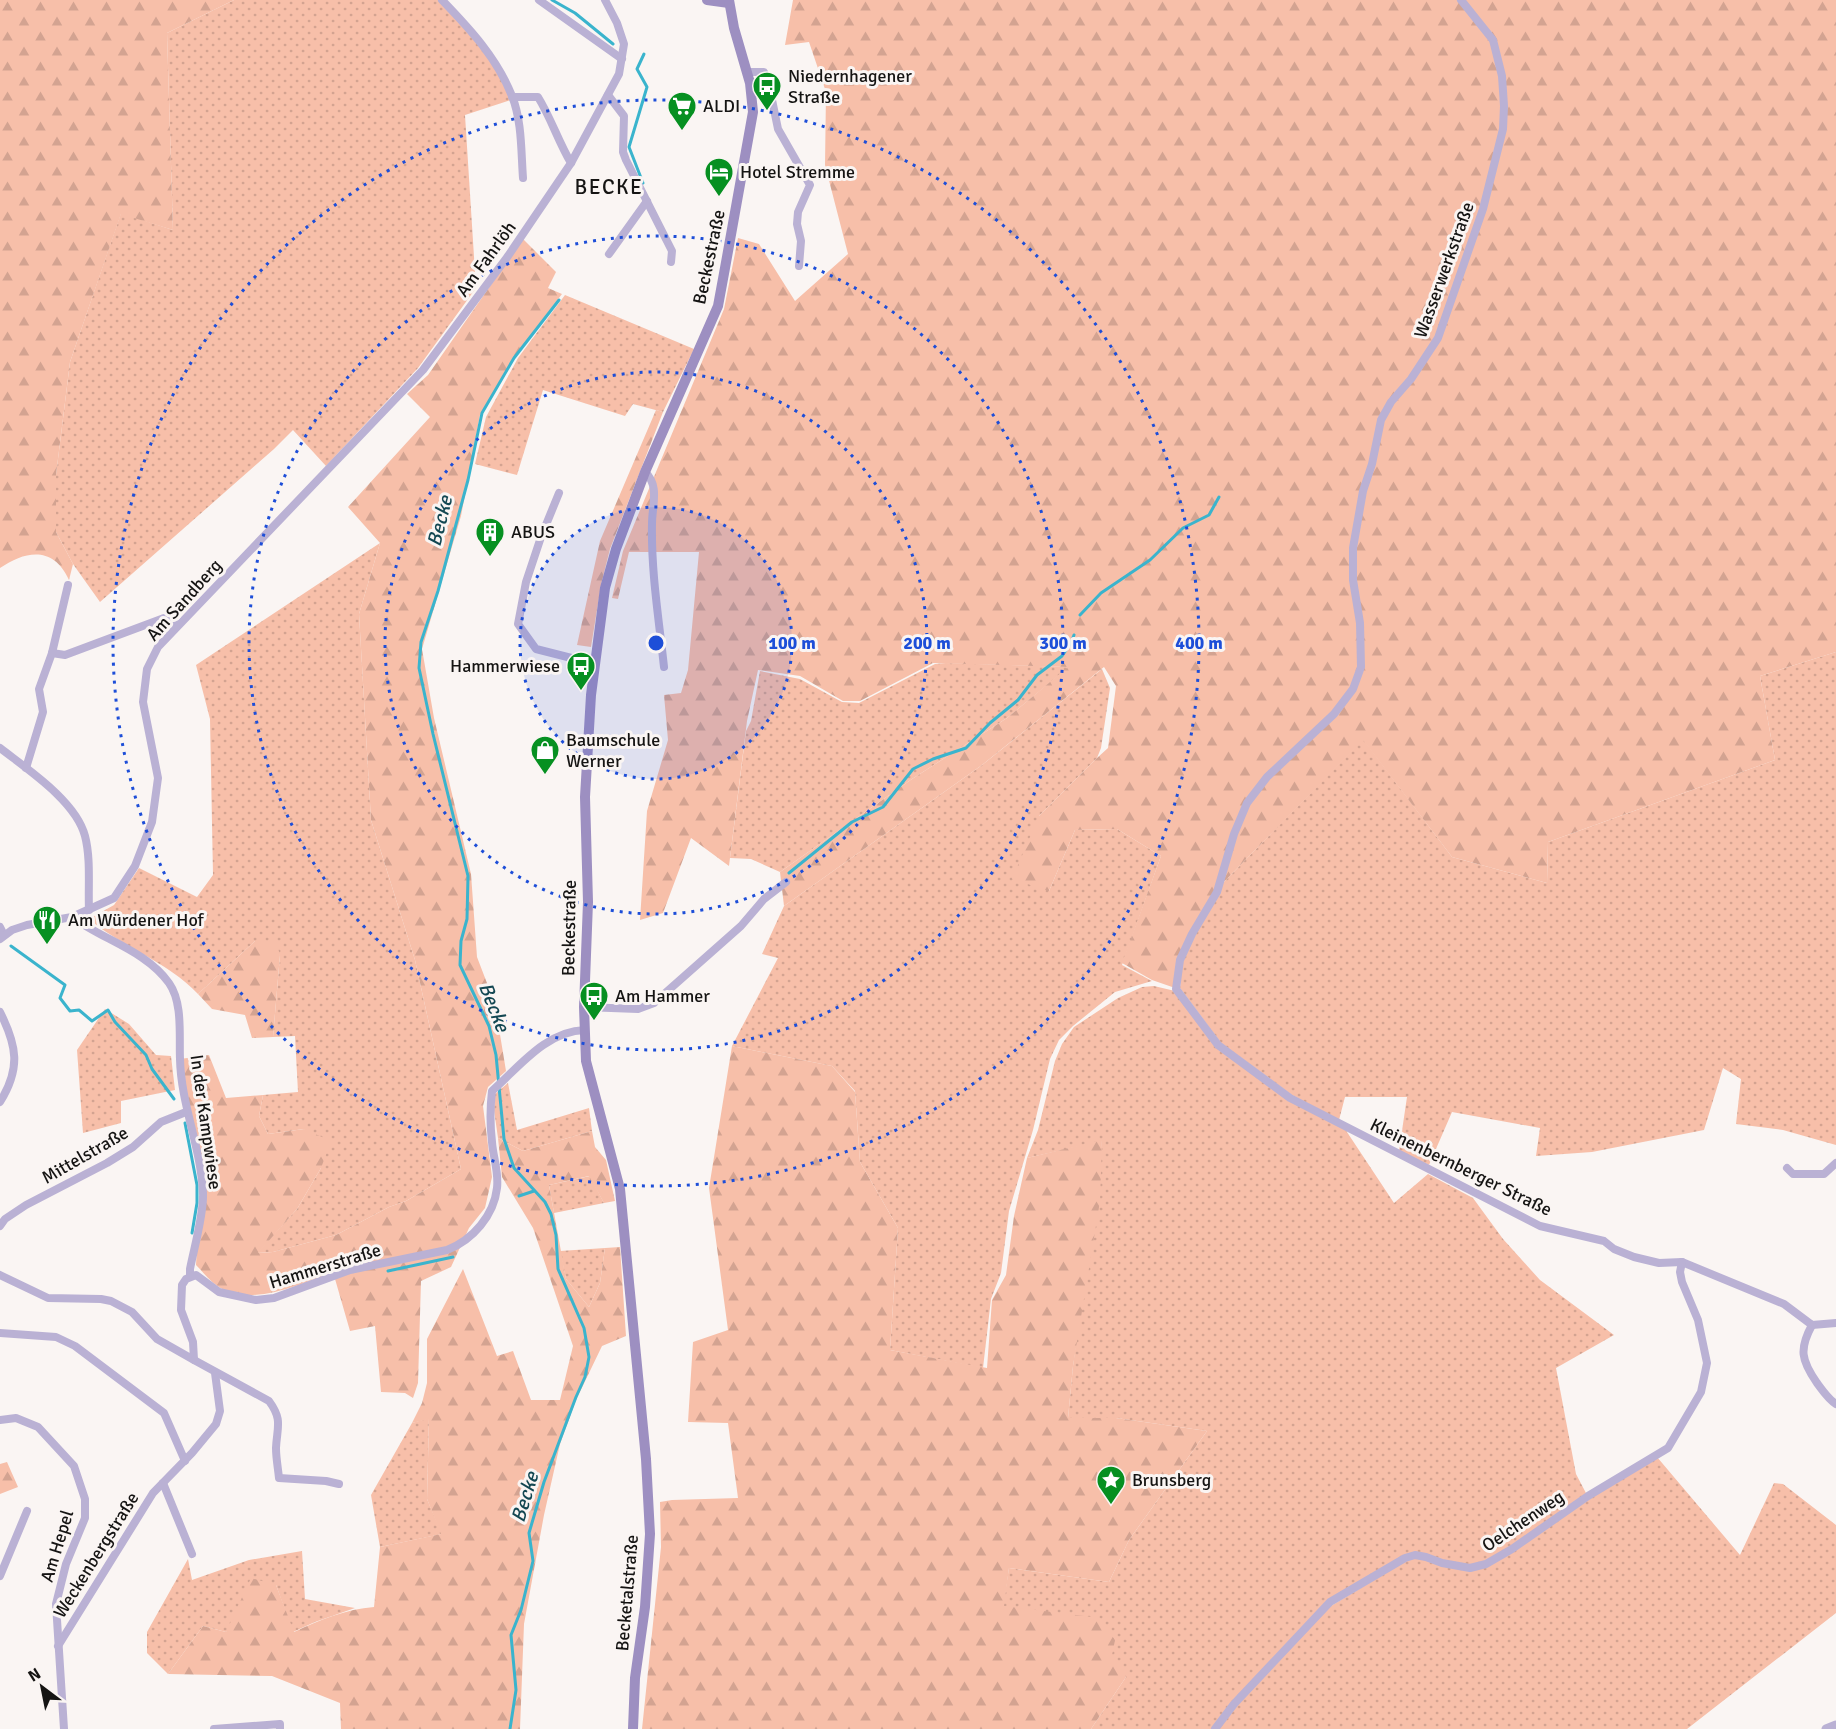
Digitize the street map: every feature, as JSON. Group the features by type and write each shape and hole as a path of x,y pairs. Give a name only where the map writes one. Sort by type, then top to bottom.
{"main road":[{"path":"706,0 729,1 747,72"},
{"name":"Beckestraße","path":"646,1459 620,1189 586,1061 584,1007 588,902 585,797 591,695 605,588 615,549 645,472 718,306 753,112 753,98 747,72"},
{"name":"Becketalstraße","path":"633,1729 635,1678 645,1607 650,1534 646,1459"}],"street":[{"path":"442,0 474,33 492,57 513,97 520,136 523,178"},
{"path":"539,0 622,59"},
{"name":"Am Fahrlöh","path":"423,370 508,256 571,163 619,74 624,44 605,0"},
{"name":"Wasserwerkstraße","path":"1176,989 1180,960 1192,934 1217,892 1234,834 1247,802 1267,777 1334,714 1353,689 1361,667 1360,623 1353,580 1353,548 1363,491 1372,464 1381,420 1391,402 1411,379 1438,338 1483,209 1503,129 1502,76 1492,40 1461,0"},
{"path":"747,72 764,72 778,129 810,185 798,212 797,224 801,241 799,266"},
{"path":"608,95 624,116 626,160 672,251 671,262"},
{"path":"513,97 538,97 548,114 557,140 571,163"},
{"path":"609,254 647,201"},
{"name":"Am Sandberg","path":"1,933 72,916 114,898 135,866 152,822 158,778 143,702 147,669 158,647 423,370"},
{"path":"645,472 653,479 654,487 653,561 664,668"},
{"path":"559,493 526,582 518,624 536,649 595,664"},
{"path":"26,768 43,712 39,689 51,653 68,585"},
{"path":"51,653 65,655 164,618 178,625"},
{"path":"0,748 63,800 77,817 85,836 89,909"},
{"path":"584,1007 638,1009 654,1003 741,926 764,899 786,882"},
{"name":"In der Kampwiese","path":"72,916 88,929 140,956 168,981 175,993 181,1037 180,1059 186,1112 197,1149 203,1195 190,1276"},
{"name":"Kleinenbernberger Straße","path":"1176,989 1218,1045 1290,1098 1540,1226 1604,1241 1614,1249 1634,1257 1659,1263 1682,1262 1784,1304 1812,1325"},
{"path":"0,1011 13,1039 15,1054 8,1088 0,1102"},
{"name":"Hammerstraße","path":"190,1276 196,1275 219,1292 230,1296 256,1300 274,1298 350,1270 447,1250 459,1245 475,1232 484,1220 497,1190 490,1107 492,1091 550,1040 571,1030 585,1030"},
{"name":"Mittelstraße","path":"0,1226 5,1219 26,1205 133,1147 161,1122 186,1112"},
{"path":"1787,1168 1793,1173 1824,1174 1836,1163"},
{"name":"Oelchenweg","path":"1215,1729 1249,1688 1320,1611 1337,1597 1414,1555 1457,1567 1470,1568 1486,1564 1512,1549 1588,1496 1668,1448 1701,1392 1707,1363 1698,1320 1682,1282 1680,1272 1682,1262"},
{"path":"0,1275 48,1298 111,1301 132,1312 157,1340 269,1401 277,1411 280,1425 276,1449 279,1478 339,1484"},
{"path":"190,1276 182,1285 181,1310 193,1342 194,1360"},
{"path":"1836,1323 1812,1325 1804,1346 1804,1363 1827,1397 1836,1404"},
{"path":"0,1333 56,1337 75,1346 165,1413 185,1461"},
{"name":"Weckenbergstraße","path":"58,1646 153,1492 185,1461 216,1424 220,1404 215,1373"},
{"name":"Am Hepel","path":"0,1420 16,1418 38,1427 74,1466 85,1499 85,1518 66,1564 56,1604 64,1729"},
{"name":"Weckenbergstraße","path":"163,1483 192,1554"},
{"path":"0,1576 27,1511"},
{"path":"1826,1729 1836,1725"},
{"path":"214,1729 279,1727"}],"green space":[{"path":"0,0 234,0 167,33 173,230 121,214 70,362 56,475 56,532 73,564 69,580 56,561 39,554 20,558 0,568"},
{"path":"234,0 440,0 491,59 511,100 465,115 476,288 418,368 326,466 293,430 100,602 73,564 56,532 56,475 70,362 121,213 173,230 167,33"},
{"path":"793,0 1836,0 1836,652 1760,676 1775,760 1548,842 1547,883 1452,857 1363,740 1215,891 1192,931 1175,988 1152,980 1122,963 1161,856 1117,829 1075,830 1049,891 1012,879 1039,816 1108,748 1116,686 1104,667 982,765 784,906 780,872 912,779 1007,718 1068,667 933,663 860,701 843,701 800,676 758,670 747,721 729,866 691,838 663,913 640,920 647,811 668,740 664,695 681,693 688,670 699,552 629,552 618,599 612,598 623,551 724,309 738,238 759,244 795,301 848,254 825,165 826,92 809,42 785,45"},
{"path":"523,239 556,272 548,288 562,294 514,357 480,415 461,516 422,649 434,718 471,874 477,957 495,1004 506,1071 488,1087 483,1106 492,1177 485,1208 469,1228 451,1267 421,1281 418,1383 413,1398 405,1393 381,1392 375,1326 350,1331 333,1272 290,1288 259,1295 243,1295 229,1292 216,1285 196,1265 203,1195 180,1059 209,1055 226,1098 263,1095 259,1116 268,1134 304,1129 331,1141 321,1168 297,1209 258,1253 273,1252 336,1235 389,1207 406,1201 461,1169 415,960 371,820 359,614 380,543 348,507 430,417 407,394 428,375"},
{"path":"565,295 694,349 663,412 633,404 625,416 543,390 517,475 475,464 486,417 518,358"},
{"path":"656,410 663,412 610,549 601,585 591,647 577,645 600,541"},
{"path":"380,543 359,614 371,820 415,960 461,1169 406,1201 389,1207 336,1235 273,1252 257,1253 297,1209 321,1168 304,1129 268,1134 259,1116 263,1095 298,1092 295,1036 273,1037 280,955 255,941 198,994 173,972 89,919 114,905 139,868 197,897 213,875 210,719 196,665"},
{"path":"1836,652 1836,1145 1783,1130 1736,1124 1741,1079 1723,1068 1704,1130 1592,1152 1536,1156 1540,1128 1452,1112 1429,1165 1399,1151 1407,1097 1345,1097 1339,1120 1292,1095 1221,1043 1180,988 1182,961 1221,885 1363,739 1452,857 1547,883 1548,842 1775,760 1760,676"},
{"path":"935,664 1069,667 1007,718 912,779 780,872 751,859 730,858 746,731 751,721 760,671 800,679 842,702 859,703"},
{"path":"1102,669 1110,688 1101,748 1097,758 1039,816 1049,891 1075,830 1117,829 1161,856 1122,965 1152,981 1115,992 1059,1040 1050,1059 1033,1130 1009,1211 1001,1273 991,1299 983,1368 890,1350 898,1228 860,1162 855,1091 832,1066 732,1046 778,958 762,954 784,906 982,765"},
{"path":"255,941 276,941 280,955 273,1037 252,1038 245,1015 212,1009 198,994"},
{"path":"1154,986 1175,991 1216,1047 1289,1099 1343,1126 1394,1203 1428,1174 1473,1198 1503,1239 1540,1280 1614,1335 1556,1368 1576,1474 1587,1495 1486,1563 1470,1567 1415,1554 1329,1601 1214,1729 1091,1729 1126,1677 1003,1606 1009,1568 1109,1582 1129,1540 1207,1431 1116,1418 1068,1418 1102,1141 1027,1158 1038,1130 1055,1061 1062,1044 1074,1027 1118,998 1142,987"},
{"path":"105,1009 129,1024 156,1055 171,1056 175,1090 121,1101 121,1123 83,1133 77,1050"},
{"path":"732,1046 832,1066 855,1092 860,1162 898,1228 890,1350 987,1368 992,1300 1006,1275 1014,1216 1027,1158 1102,1140 1100,1201 1073,1366 1068,1418 1116,1418 1207,1431 1129,1540 1109,1582 1009,1568 1004,1606 1100,1618 1115,1640 1112,1655 1126,1677 1091,1729 642,1729 661,1547 660,1502 738,1498 728,1423 688,1422 693,1342 728,1330 709,1188"},
{"path":"508,1083 517,1130 589,1108 592,1131 523,1151 498,1138 494,1110 495,1094"},
{"path":"592,1131 595,1147 606,1160 615,1201 604,1203 589,1176 549,1185 566,1279 589,1307 600,1283 605,1248 620,1247 626,1336 602,1346 576,1400 560,1444 524,1624 520,1729 341,1729 340,1703 272,1676 168,1674 203,1626 226,1632 251,1578 276,1585 294,1632 323,1619 374,1607 380,1547 441,1534 427,1499 429,1419 412,1423 422,1403 427,1383 427,1339 463,1269 497,1356 513,1351 531,1400 560,1400 573,1346 533,1228 502,1177 498,1138 523,1151"},
{"path":"590,1176 604,1203 554,1213 549,1185"},
{"path":"605,1248 600,1283 589,1307 566,1279 560,1251"},
{"path":"429,1418 427,1499 442,1534 380,1547 371,1495 412,1423"},
{"path":"1657,1457 1740,1555 1774,1483 1783,1484 1836,1525 1836,1613 1687,1729 1217,1729 1235,1706 1321,1612 1414,1556 1441,1564 1486,1565 1571,1508"},
{"path":"7,1462 18,1487 0,1494 0,1464"},
{"path":"302,1551 305,1599 355,1608 293,1632 276,1585 226,1632 203,1626 168,1674 147,1653 147,1632 188,1559 192,1580 249,1560"}],"waterway":[{"path":"552,0 575,13 613,44"},
{"name":"Becke","path":"643,183 629,147 647,87 637,69 644,54"},
{"name":"Becke","path":"510,1729 516,1690 511,1635 521,1610 533,1561 529,1533 544,1482 585,1377 589,1357 584,1328 558,1269 556,1235 551,1214 545,1202 514,1168 504,1139 496,1055 489,1026 460,965 461,941 467,919 468,876 419,668 421,642 438,591 468,480 482,413 514,358 559,300"},
{"path":"1080,615 1101,593 1150,560 1183,528 1209,515 1219,497"},
{"path":"789,873 852,822 883,807 913,769 933,759 966,748 990,723 1018,700 1037,675 1062,656 1074,635"},
{"path":"11,946 65,985 60,998 70,1011 79,1010 92,1021 108,1010 115,1022 146,1055 152,1069 174,1099"},
{"path":"185,1123 197,1185 197,1203 192,1233"},
{"path":"519,1196 534,1191"},
{"path":"388,1271 453,1257"}],"place":[{"name":"Niedernhagener Straße","path":"767,112"},
{"name":"ALDI","path":"682,132"},
{"name":"Hotel Stremme","path":"719,198"},
{"name":"ABUS","path":"490,558"},
{"name":"Hammerwiese","path":"581,692"},
{"name":"Baumschule Werner","path":"545,776"},
{"name":"Am Würdener Hof","path":"47,946"},
{"name":"Am Hammer","path":"594,1022"},
{"name":"Brunsberg","path":"1111,1506"}],"district":[{"name":"BECKE","path":"609,187"}]}
